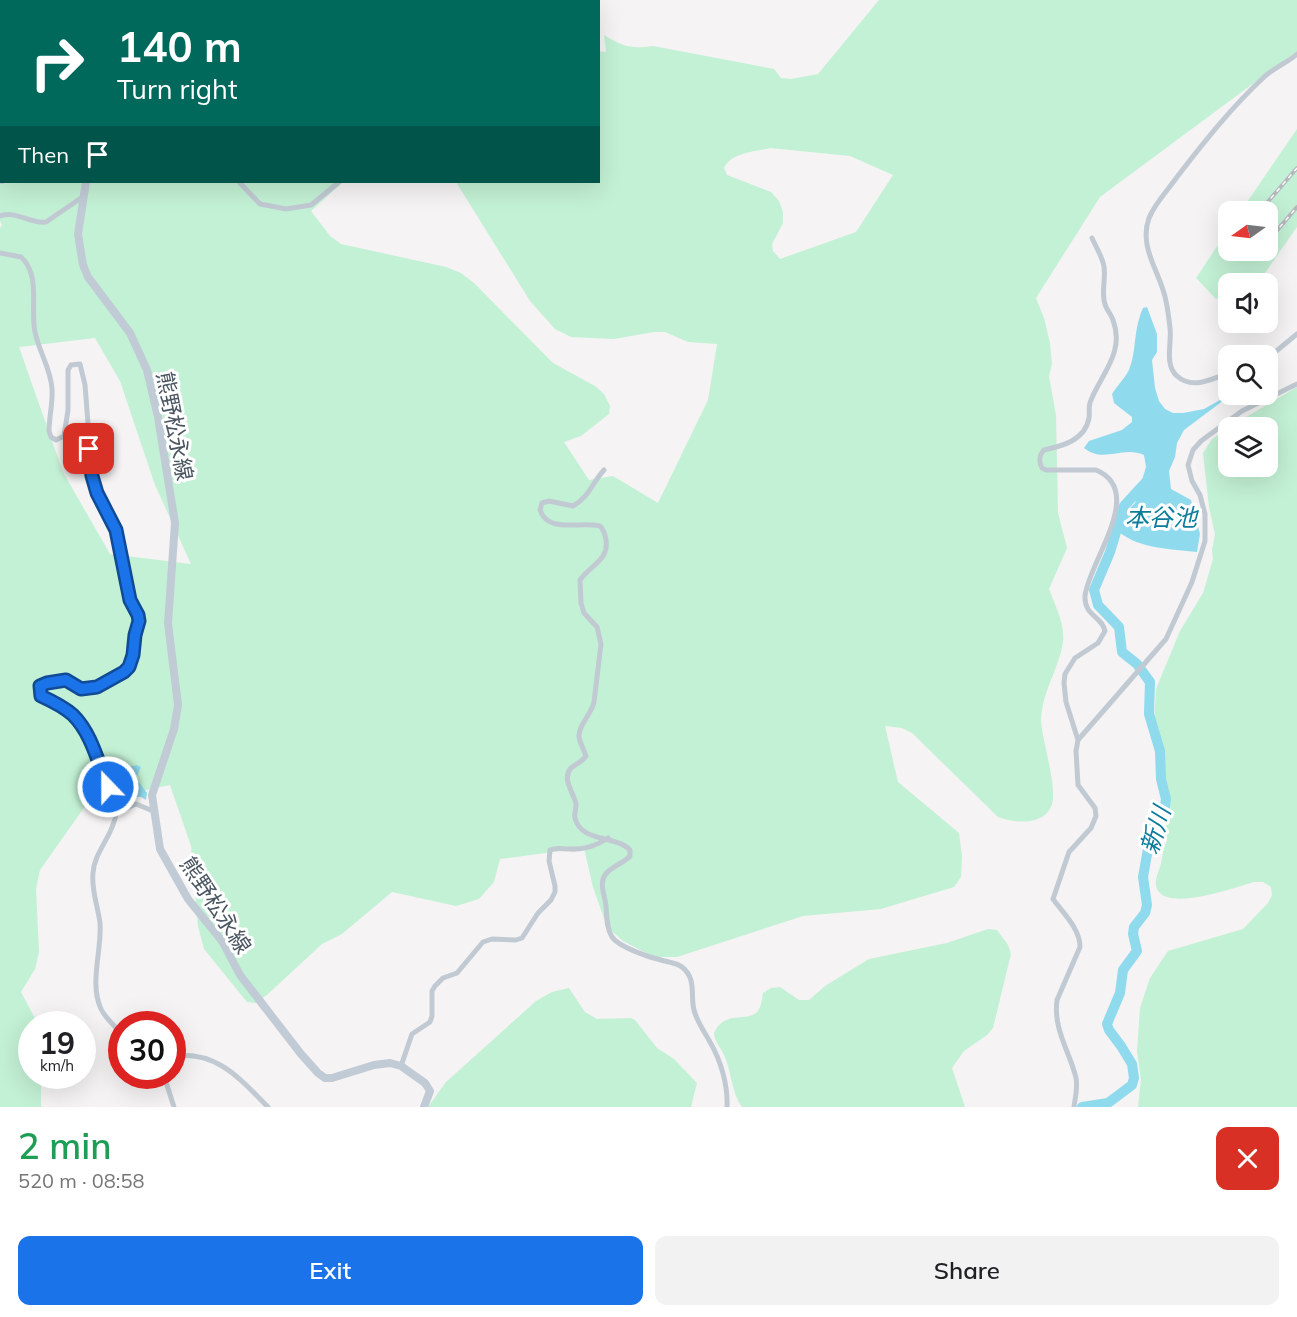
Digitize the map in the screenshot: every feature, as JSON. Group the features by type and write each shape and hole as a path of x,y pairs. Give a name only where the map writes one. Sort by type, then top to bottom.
{"main road":[{"name":"熊野松永線","path":"86,183 78,234 83,265 88,277 130,333 147,370 176,523 168,623 178,705 174,729 152,795 160,849 188,899 222,941 240,975 318,1073 325,1078 332,1078 374,1065 390,1063 401,1066"},
{"path":"401,1066 424,1083 430,1091 424,1107"}],"street":[{"path":"1218,376 1193,383 1177,377 1172,369 1166,299 1149,256 1146,229 1156,205 1234,105 1267,74 1297,54"},
{"path":"240,183 260,204 286,209 311,205 338,183"},
{"path":"0,216 12,214 33,221 46,222 84,196"},
{"path":"1078,740 1072,725 1064,683 1065,674 1076,658 1098,643 1105,631 1101,623 1089,613 1085,599 1088,584 1116,512 1117,495 1108,476 1102,472 1046,470 1042,468 1040,462 1041,453 1044,450 1072,441 1087,426 1090,416 1089,404 1114,360 1116,330 1104,303 1104,267 1092,238"},
{"path":"0,253 21,257 29,267 33,285 35,332 49,371 52,387 53,400 49,415 49,431 51,437 56,440 64,436 67,425 68,370 71,365 80,364 85,385 92,476 97,493 116,530 130,600 139,621 133,655 129,667 124,672 97,687 81,689 66,680 59,680 40,686 39,690 41,696 71,713 81,724 92,746 117,812 111,832 98,855 92,873 100,926 97,990 100,1008 108,1019"},
{"path":"1278,350 1297,334"},
{"path":"1074,1107 1076,1078 1062,1043 1055,1008 1080,947 1080,940 1077,932 1053,899 1069,852 1091,828 1096,816 1091,802 1078,785 1076,751 1078,740 1166,639 1199,563 1205,540 1205,514 1188,465 1193,450 1201,441 1242,411 1297,384"},
{"path":"604,470 590,492 573,506 549,501 542,503 540,510 544,519 552,523 593,524 604,530 606,550 603,558 580,580 584,613 597,627 601,644 592,711 579,737 585,756 567,774 576,804 575,816 578,825 591,836 608,838 624,844 630,850 627,860 606,872 603,878 602,885 610,931 613,938 621,944 684,968 693,988 696,1020 711,1043 721,1067 728,1093 727,1107"},
{"path":"117,812 136,804 153,811"},
{"path":"401,1066 412,1034 430,1022 432,991 435,986 443,978 457,973 483,942 492,939 522,938 538,913 551,900 555,886 549,861 550,850 555,848 584,849 608,838"},
{"path":"186,1055 225,1065 268,1107"},
{"path":"168,1089 174,1107"}],"green space":[{"path":"879,0 1297,0 1297,51 1100,197 1036,298 1050,343 1052,364 1049,376 1056,415 1058,513 1067,548 1049,589 1059,615 1063,642 1044,701 1041,721 1053,789 1051,807 1047,813 1027,821 1012,821 998,817 912,733 902,728 885,726 898,782 959,833 962,856 961,877 954,887 881,909 803,916 677,957 654,957 623,941 607,927 593,887 584,848 500,859 494,882 479,899 456,906 392,892 342,934 322,944 256,1003 247,1002 204,949 198,926 191,846 170,785 88,802 40,870 36,889 39,952 35,969 21,992 31,1011 18,1011 18,1089 41,1089 41,1107 0,1107 0,228 2,225 0,221 0,183 84,183 89,189 90,183 342,183 311,211 330,236 341,244 446,267 461,273 474,283 553,363 595,386 604,394 610,406 609,414 581,436 564,442 589,480 613,476 658,503 708,400 717,344 688,342 665,332 614,339 571,337 555,329 530,301 457,183 600,183 600,51 606,52 604,35 628,46 653,46 774,69 781,78 791,79 818,74","holes":["770,148 850,156 893,175 856,232 780,259 773,251 772,244 783,223 783,212 779,201 771,192 727,175 724,168 737,156","95,338 120,381 155,485 191,564 110,554 63,472 19,347"]},
{"path":"1297,129 1297,227 1278,254 1278,201 1248,201"},
{"path":"1218,245 1218,261 1273,261 1265,273 1218,273 1218,298 1216,299 1196,278"},
{"path":"1297,387 1297,1107 1138,1107 1141,1080 1137,1051 1140,1008 1150,978 1168,951 1243,929 1268,903 1272,895 1271,887 1263,882 1254,882 1200,897 1184,899 1170,898 1161,894 1156,880 1167,841 1162,770 1153,741 1156,689 1180,631 1203,593 1213,559 1215,534 1209,507 1203,453 1212,439 1218,435 1218,477 1278,477 1278,417 1246,417 1266,405 1278,405 1278,398"},
{"path":"988,929 997,930 1008,945 1011,954 993,1028 964,1051 952,1068 965,1107 742,1107 736,1095 727,1062 714,1033 724,1021 747,1017 757,1012 763,993 771,988 780,987 799,1000 809,1000 825,986 869,959 947,943"},
{"path":"569,988 585,1012 597,1019 631,1018 635,1020 657,1048 674,1059 697,1083 691,1107 428,1107 446,1082 536,1001 552,992"}],"water":[{"name":"本谷池","path":"1147,307 1157,334 1157,352 1152,360 1155,388 1159,401 1165,409 1173,413 1183,413 1204,409 1218,401 1218,404 1184,430 1177,443 1175,457 1169,471 1171,489 1191,500 1200,534 1197,552 1146,545 1127,538 1119,532 1122,516 1135,503 1146,467 1144,455 1128,452 1106,455 1084,448 1089,441 1122,430 1132,422 1132,417 1114,403 1112,394 1129,370 1143,308"},
{"path":"137,765 141,767 136,778 147,793 146,800 141,797 130,797 121,784 120,774 129,767"}],"waterway":[{"name":"新川","path":"1082,1107 1108,1103 1132,1085 1134,1078 1132,1064 1107,1024 1120,993 1123,970 1137,951 1133,934 1134,927 1145,913 1147,905 1143,877 1152,826 1155,818 1165,806 1166,799 1161,779 1160,751 1149,714 1150,682 1137,664 1122,652 1119,627 1098,605 1094,590 1110,552 1124,506 1147,481"}],"railway":[{"path":"1268,201 1297,168"},
{"path":"1278,229 1297,207"}],"route":[{"path":"89,449 92,476 97,493 116,530 130,600 138,615 133,655 129,667 124,672 97,687 81,689 66,680 59,680 40,686 39,690 41,696 71,713 81,724 108,787"}]}
